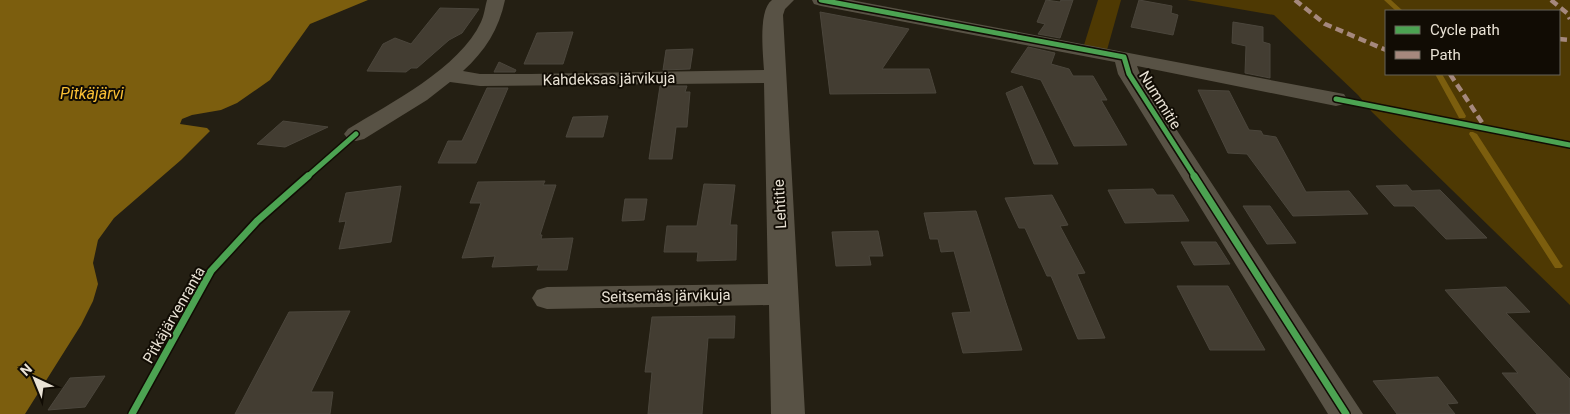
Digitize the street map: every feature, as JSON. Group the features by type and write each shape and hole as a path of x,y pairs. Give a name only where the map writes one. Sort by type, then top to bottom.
{"street":[{"path":"356,134 446,75 468,56 492,19 496,0"},
{"name":"Lehtitie","path":"785,0 776,6 773,15 773,76 788,414"},
{"name":"Nummitie","path":"821,0 1336,99"},
{"name":"Nummitie","path":"1124,57 1129,74 1346,414"},
{"name":"Kahdeksas järvikuja","path":"446,75 480,80 773,76"},
{"name":"Seitsemäs järvikuja","path":"548,298 784,294"}],"shaded area":[{"path":"1098,0 1121,0 1107,50 1084,45"},
{"path":"1187,0 1570,0 1570,305 1372,112 1358,95 1274,15"}],"water":[{"name":"Pitkäjärvi","path":"0,0 368,0 310,24 270,80 237,103 221,110 192,115 182,119 180,124 207,128 210,131 181,160 114,218 98,240 93,263 98,284 93,301 81,325 25,414 0,414"}],"building":[{"path":"1046,0 1060,2 1061,0 1073,0 1060,38 1038,34 1045,24 1037,22"},
{"path":"1139,0 1172,6 1171,13 1178,15 1173,35 1131,27"},
{"path":"440,8 479,9 462,33 449,40 417,68 411,68 406,72 367,71 383,44 395,38 411,44"},
{"path":"820,12 909,29 882,69 929,69 936,93 830,94"},
{"path":"1233,22 1263,27 1263,42 1270,44 1270,78 1245,73 1246,46 1232,43"},
{"path":"573,32 563,64 524,64 537,33"},
{"path":"1028,47 1055,53 1051,64 1069,69 1073,76 1093,76 1107,100 1101,100 1127,145 1074,146 1041,80 1011,72"},
{"path":"693,49 690,69 663,70 666,50"},
{"path":"499,62 516,70 515,72 494,72"},
{"path":"660,86 687,86 685,92 690,92 687,127 676,127 672,159 649,159"},
{"path":"1022,86 1058,164 1034,164 1006,93"},
{"path":"487,88 508,88 476,163 438,163 448,141 462,141"},
{"path":"1198,90 1229,91 1249,130 1261,131 1263,135 1276,137 1306,192 1349,191 1368,214 1293,216 1247,154 1228,153"},
{"path":"608,116 603,137 566,137 573,117"},
{"path":"283,121 328,127 285,147 257,144"},
{"path":"545,181 543,185 556,185 540,235 542,235 541,239 573,238 567,270 537,270 539,265 492,267 495,256 462,258 481,203 470,203 478,182"},
{"path":"704,184 735,185 730,225 737,225 736,260 697,261 698,252 664,252 667,226 697,226"},
{"path":"1407,185 1412,191 1440,190 1487,238 1446,239 1414,206 1394,206 1376,186"},
{"path":"401,186 391,242 339,249 346,221 339,222 346,193"},
{"path":"1153,189 1157,195 1173,195 1189,221 1125,223 1108,190"},
{"path":"1052,195 1068,225 1060,226 1085,273 1077,274 1105,338 1078,339 1051,276 1047,276 1025,228 1019,228 1005,198"},
{"path":"625,199 647,199 644,220 622,221"},
{"path":"1243,206 1270,206 1296,243 1267,244"},
{"path":"976,211 1022,350 963,353 952,313 971,312 954,251 941,252 938,239 930,239 924,213"},
{"path":"878,231 883,256 869,256 871,265 836,266 832,232"},
{"path":"1181,242 1216,242 1230,264 1194,265"},
{"path":"1177,286 1228,286 1265,350 1210,350"},
{"path":"1506,287 1530,312 1506,313 1570,379 1570,414 1537,414 1502,373 1518,373 1445,290"},
{"path":"350,311 311,392 333,392 330,414 235,414 289,312"},
{"path":"735,316 734,338 708,338 702,414 648,414 652,372 645,372 652,317"},
{"path":"105,376 85,407 48,410 70,378"},
{"path":"1438,377 1458,403 1447,404 1455,414 1397,414 1373,381"}],"waterway":[{"path":"1387,0 1399,10"},
{"path":"1439,75 1462,116"},
{"path":"1473,134 1558,266"}],"marked path":[{"path":"1295,0 1325,24 1385,50"},
{"path":"1551,0 1567,13 1570,19"},
{"path":"1560,39 1570,40"},
{"path":"1451,75 1485,127"}],"cycle path":[{"path":"821,0 1124,57 1129,74 1346,414"},
{"path":"1336,99 1570,145"},
{"name":"Pitkäjärvenranta","path":"132,414 211,271 257,221 356,134"}]}
